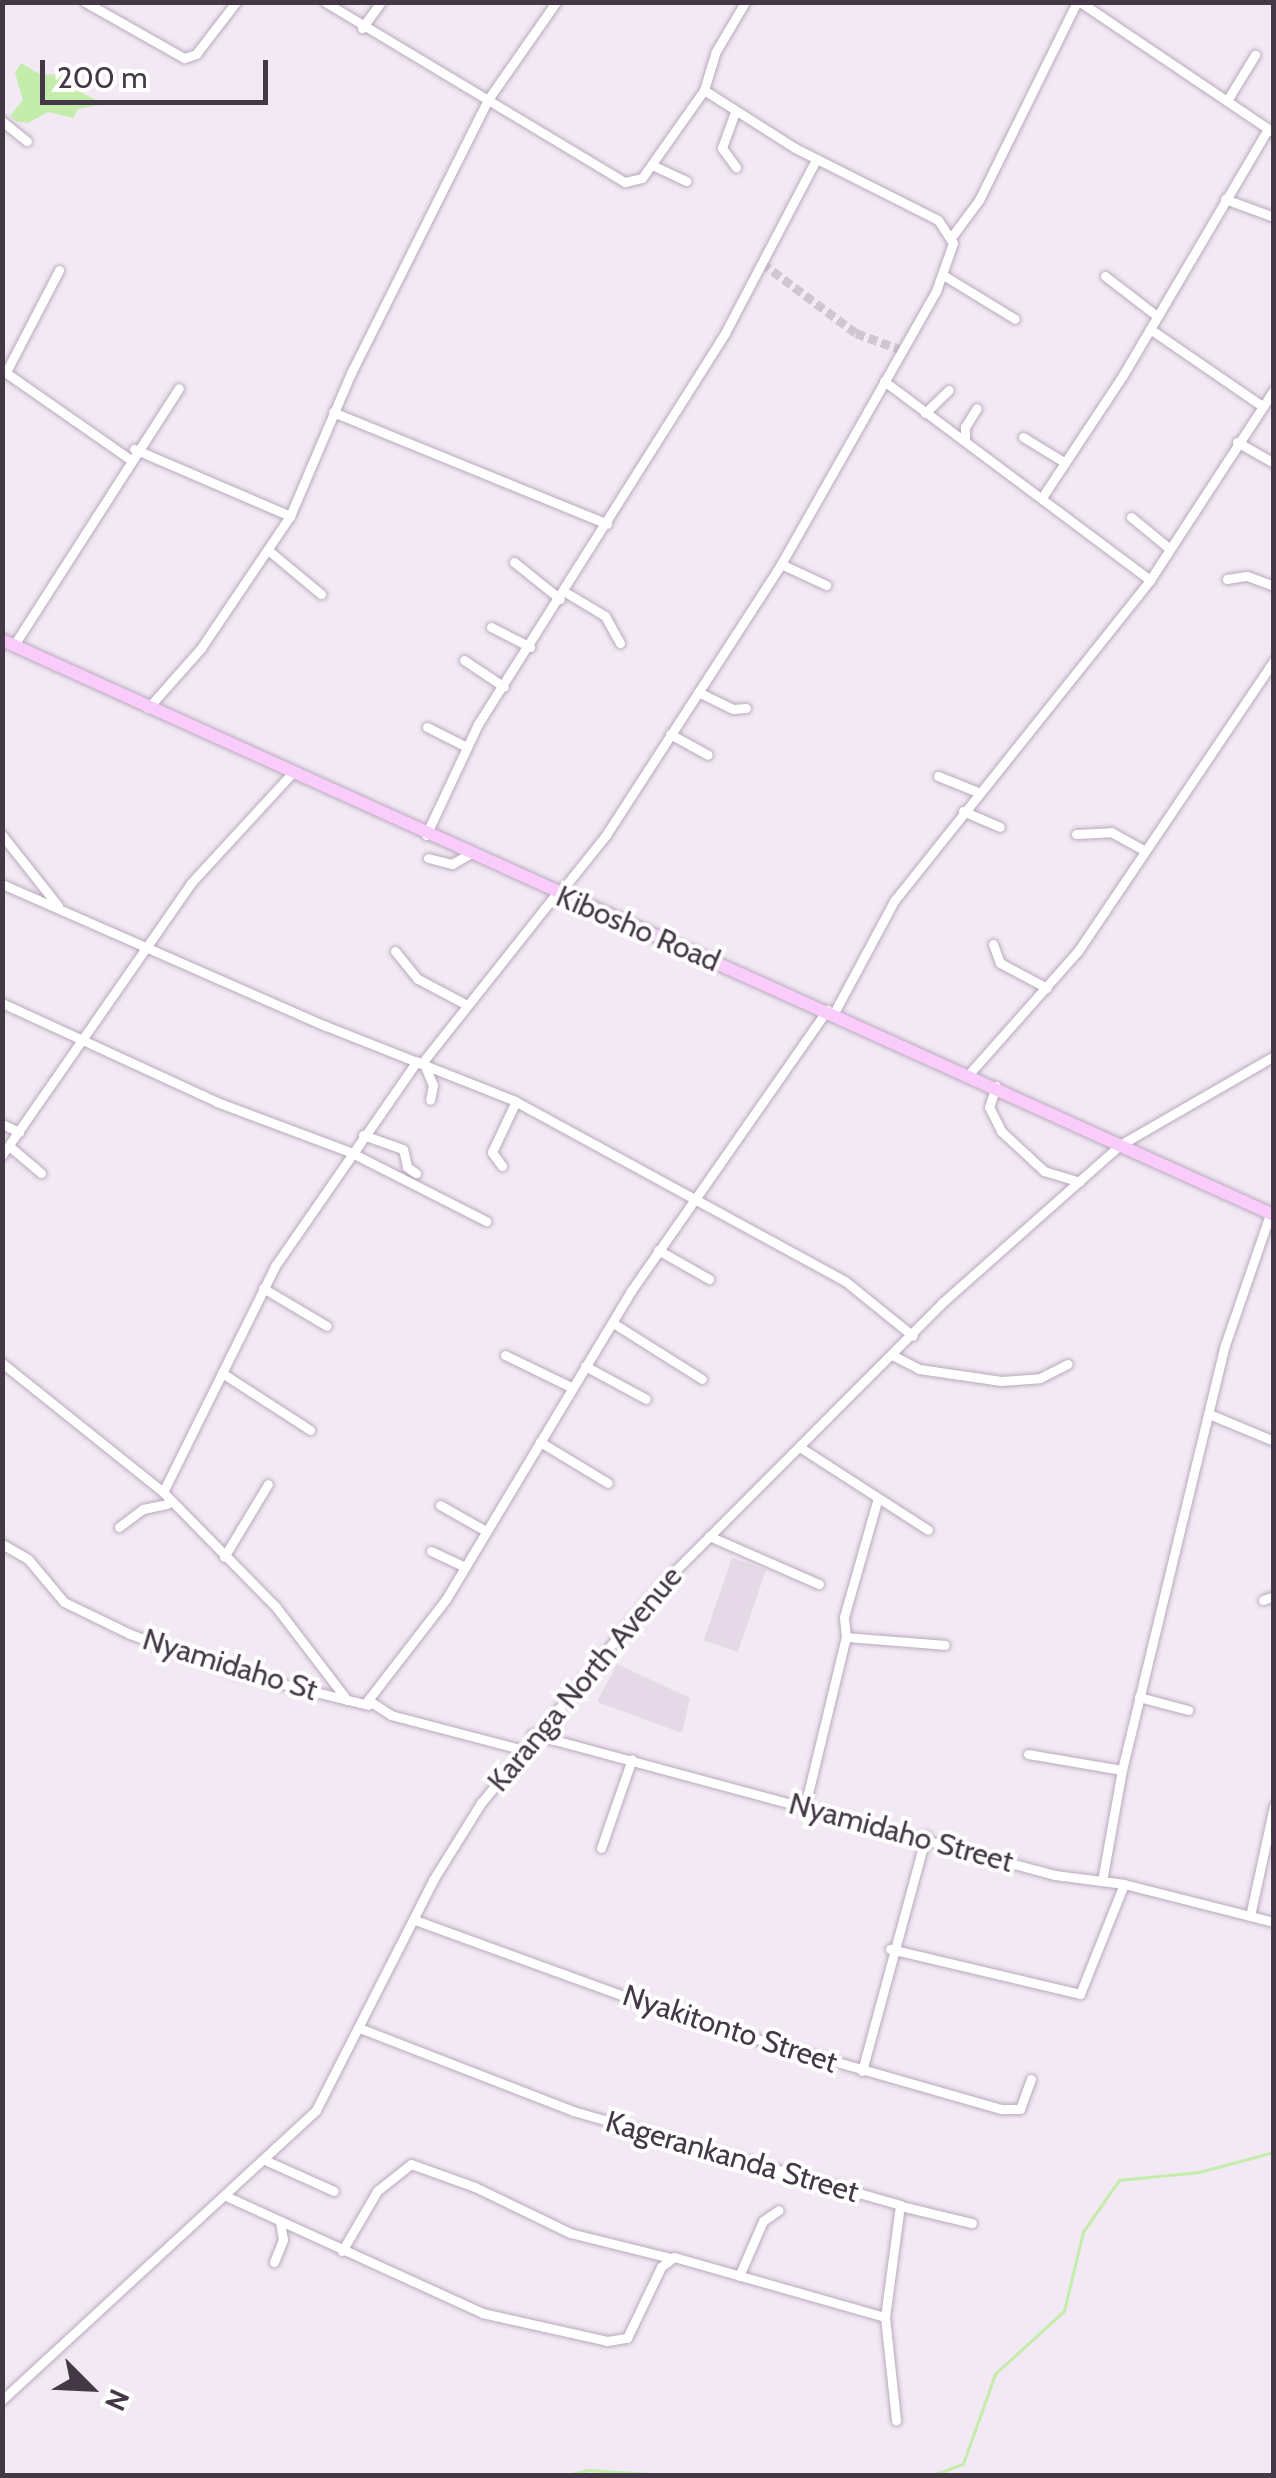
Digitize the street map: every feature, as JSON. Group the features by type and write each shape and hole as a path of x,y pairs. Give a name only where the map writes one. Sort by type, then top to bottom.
{"street":[{"path":"85,2 184,58 196,54 236,2"},
{"path":"325,2 362,28 626,182 636,182 652,165 704,90 716,53 746,2"},
{"path":"362,28 381,2"},
{"path":"148,708 201,648 290,516 332,412 487,101 556,2"},
{"path":"163,1492 263,1288 350,1152 557,894 670,734 781,564 943,275 953,235 978,200 1078,2 1271,131 1043,496"},
{"path":"1228,100 1255,55"},
{"path":"704,90 816,160 930,215 953,235"},
{"path":"735,112 722,148 736,167"},
{"path":"2,122 28,141"},
{"path":"426,835 467,747 725,333 816,160"},
{"path":"652,165 686,180"},
{"path":"1225,199 1274,217"},
{"path":"59,270 4,371 131,453 290,516"},
{"path":"943,275 1015,319"},
{"path":"1105,276 1157,316"},
{"path":"1150,328 1262,406"},
{"path":"884,380 1150,580"},
{"path":"8,642 131,453 179,388"},
{"path":"925,413 949,390"},
{"path":"368,1705 465,1567 571,1387 691,1200 831,1012 894,901 1150,580 1274,390"},
{"path":"965,442 965,427 977,408"},
{"path":"332,412 607,524"},
{"path":"1023,437 1064,462"},
{"path":"1237,442 1274,463"},
{"path":"1130,517 1170,548"},
{"path":"268,550 320,594"},
{"path":"514,562 563,596 605,616 620,642"},
{"path":"781,564 826,585"},
{"path":"1228,579 1247,576 1274,586"},
{"path":"491,627 530,647"},
{"name":"Kibosho Road","path":"8,642 426,835 831,1012 1272,1214"},
{"path":"464,660 504,687"},
{"path":"969,1074 1046,988 1145,851 1274,660"},
{"path":"698,692 733,709 746,708"},
{"path":"426,726 467,747"},
{"path":"670,734 708,755"},
{"path":"2,1155 212,858 292,774"},
{"path":"938,776 978,792"},
{"path":"963,812 1000,827"},
{"path":"1076,834 1111,832 1145,851"},
{"path":"2,835 59,909"},
{"path":"428,858 452,864 469,854"},
{"path":"2,884 146,949 516,1101 845,1281 913,1336"},
{"path":"993,944 1000,963 1046,988"},
{"path":"395,951 418,979 467,1005"},
{"path":"2,1003 83,1044 350,1152 486,1220"},
{"name":"Karanga North Avenue","path":"2,2400 267,2162 316,2110 362,2029 452,1848 532,1734 708,1536 913,1336 1120,1145 1274,1056"},
{"path":"421,1063 433,1085 430,1100"},
{"path":"996,1086 989,1107 1001,1131 1044,1171 1079,1182"},
{"path":"502,1166 492,1152 516,1101"},
{"path":"2,1124 18,1132"},
{"path":"364,1134 403,1149 406,1166 416,1173"},
{"path":"9,1146 40,1173"},
{"path":"1102,1881 1138,1697 1209,1414 1246,1273 1272,1214"},
{"path":"658,1250 709,1279"},
{"path":"263,1288 327,1326"},
{"path":"613,1323 702,1379"},
{"path":"505,1355 571,1387"},
{"path":"894,1356 920,1369 1001,1380 1040,1378 1068,1364"},
{"path":"2,1363 163,1492 167,1504 303,1638 346,1700"},
{"path":"584,1366 646,1400"},
{"path":"222,1373 310,1430"},
{"path":"1209,1414 1274,1441"},
{"path":"540,1442 608,1483"},
{"path":"802,1448 928,1530"},
{"path":"224,1558 268,1484"},
{"path":"805,1806 846,1637 844,1617 878,1498"},
{"path":"119,1527 143,1509 167,1504"},
{"path":"440,1505 486,1531"},
{"path":"708,1536 818,1584"},
{"name":"Nyamidaho St","path":"2,1544 28,1559 64,1602 130,1634 235,1672 524,1750"},
{"path":"432,1551 465,1567"},
{"path":"846,1637 946,1644"},
{"path":"1138,1697 1188,1710"},
{"name":"Nyamidaho Street","path":"532,1734 926,1836 1056,1875 1124,1884 1274,1922"},
{"path":"1028,1754 1122,1770"},
{"path":"601,1848 632,1758"},
{"path":"1250,1916 1274,1806"},
{"path":"862,2071 890,1949 926,1836"},
{"path":"890,1949 1080,1994 1124,1884"},
{"name":"Nyakitonto Street","path":"415,1920 687,2019 1016,2111 1031,2079"},
{"name":"Kagerankanda Street","path":"362,2029 573,2111 972,2223"},
{"path":"267,2162 334,2191"},
{"path":"342,2250 377,2191 412,2164 475,2186 570,2234 885,2318"},
{"path":"228,2197 482,2313 615,2342 632,2331 670,2258"},
{"path":"896,2420 885,2318 902,2206"},
{"path":"739,2276 763,2221 780,2210"},
{"path":"274,2262 283,2240 280,2222"}],"shaded area":[{"path":"21,63 41,75 76,73 78,91 104,104 78,109 73,118 48,112 28,123 16,121 10,116 23,100 15,73"},
{"path":"732,1558 766,1570 738,1652 704,1640"},
{"path":"617,1664 690,1698 682,1733 597,1702"}],"waterway":[{"path":"931,2476 963,2464 995,2374 1064,2311 1083,2232 1119,2180 1199,2172 1274,2152"},
{"path":"564,2476 588,2470 682,2476"},
{"path":"423,2476 435,2476"}],"tunnel":[{"path":"762,263 856,333 902,350"}]}
